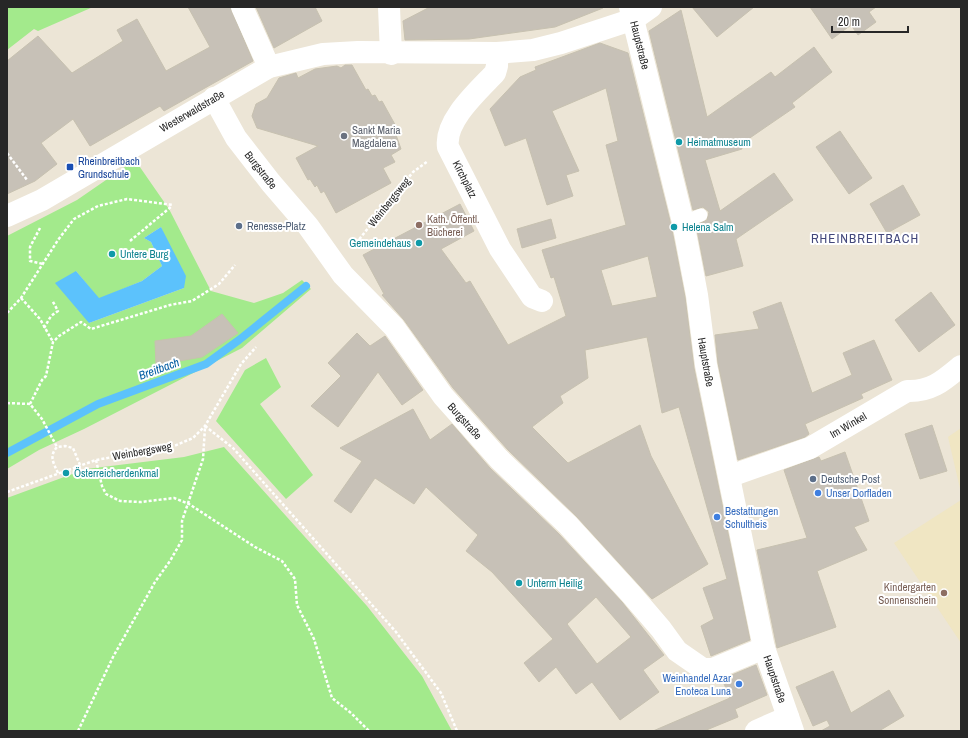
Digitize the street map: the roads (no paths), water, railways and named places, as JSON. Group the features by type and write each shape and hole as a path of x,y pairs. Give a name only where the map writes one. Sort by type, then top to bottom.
{"street":[{"path":"242,7 269,67"},
{"path":"389,7 391,54 497,53 533,50 561,43 638,11"},
{"name":"Hauptstraße","path":"638,11 692,218 697,295 706,365 730,476 764,648 790,724 756,731"},
{"name":"Westerwaldstraße","path":"7,216 42,200 269,67 292,60 324,54 358,52 391,54"},
{"name":"Kirchplatz","path":"497,53 497,66 494,73 462,110 452,125 447,138 448,147 500,249 532,297 542,301"},
{"name":"Burgstraße","path":"214,98 236,138 271,183 308,226 343,275 394,327 448,402 499,459 584,542 636,600 677,651 703,669 713,669 764,648"},
{"name":"Im Winkel","path":"730,476 810,448 907,391 921,392 934,386 961,366"}],"water":[{"path":"161,227 186,276 184,288 89,323 55,283 76,271 99,298 142,281 162,266 151,242 144,238"}],"waterway":[{"name":"Breitbach","path":"7,453 98,404 206,364 239,340 306,286"}],"place":[{"name":"Sankt Maria Magdalena","path":"344,136"},
{"name":"Heimatmuseum","path":"679,142"},
{"name":"Rheinbreitbach Grundschule","path":"70,167"},
{"name":"Kath. Öffentl. Bücherei","path":"419,225"},
{"name":"Renesse-Platz","path":"239,226"},
{"name":"Helena Salm","path":"674,227"},
{"name":"Gemeindehaus","path":"419,243"},
{"name":"Untere Burg","path":"112,254"},
{"name":"Österreicherdenkmal","path":"66,473"},
{"name":"Deutsche Post","path":"813,479"},
{"name":"Unser Dorfladen","path":"818,493"},
{"name":"Bestattungen Schultheis","path":"717,517"},
{"name":"Unterm Heilig","path":"519,583"},
{"name":"Kindergarten Sonnenschein","path":"944,593"},
{"name":"Weinhandel Azar Enoteca Luna","path":"739,684"}],"district":[{"name":"RHEINBREITBACH","path":"865,238"}]}
